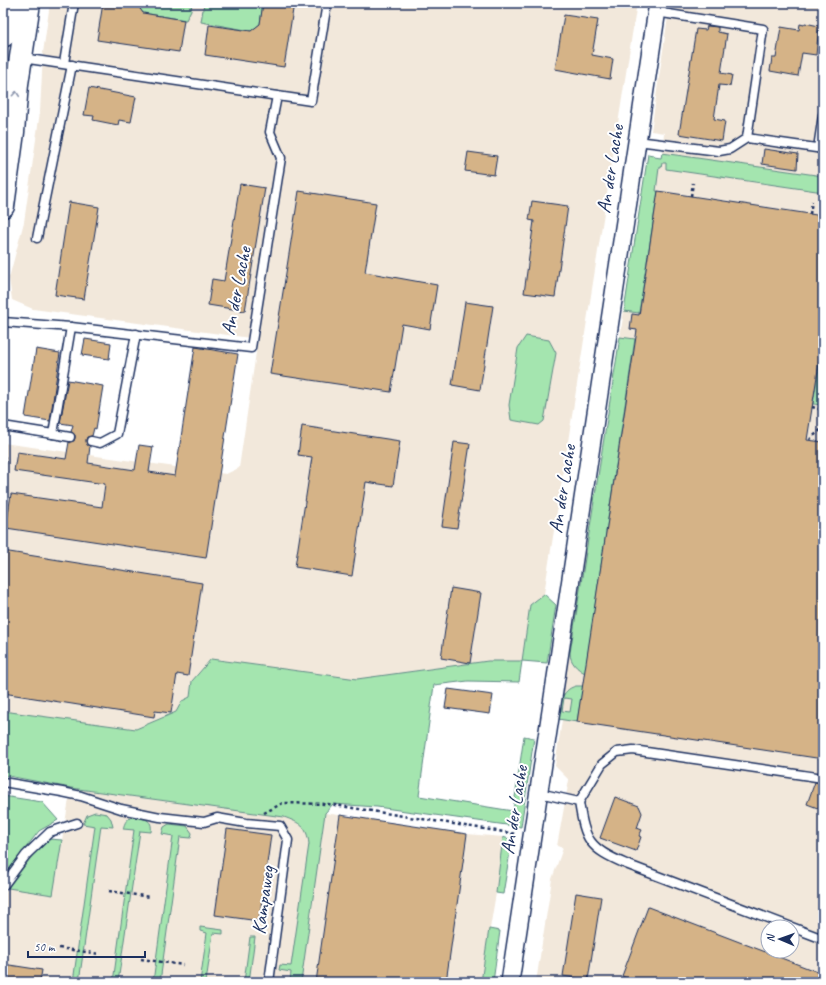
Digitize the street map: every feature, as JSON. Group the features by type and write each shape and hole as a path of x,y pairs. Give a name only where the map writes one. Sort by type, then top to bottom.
{"main road":[{"path":"3,36 8,3"},
{"path":"3,206 29,3"}],"street":[{"name":"An der Lache","path":"510,982 657,8"}],"lane":[{"path":"37,238 68,64 74,3"},
{"path":"21,57 311,101 326,3"},
{"path":"657,8 763,29 747,138"},
{"name":"An der Lache","path":"3,322 71,327 251,348 281,158 270,132 277,96"},
{"path":"637,141 719,151 730,149 747,138 821,149 823,116"},
{"path":"53,434 71,327"},
{"path":"91,442 100,443 117,434 136,334"},
{"path":"3,426 70,438"},
{"path":"823,778 633,750 617,752 602,764 579,802 583,825 592,844 604,854 626,864 823,939"},
{"path":"3,782 81,796 121,809 160,816 204,822 217,818 246,823"},
{"path":"539,793 579,802"},
{"path":"3,886 26,855 50,832 77,823"},
{"name":"Kampaweg","path":"246,823 280,826 288,840 269,982"}],"path":[{"path":"691,196 693,183"},
{"path":"810,214 812,201"},
{"path":"812,407 823,410"},
{"path":"810,440 823,428"},
{"path":"3,457 6,458 3,481"},
{"path":"246,823 283,803 328,804 533,836"},
{"path":"109,891 150,897"},
{"path":"58,948 100,954"},
{"path":"141,959 183,965"}],"shaded area":[{"path":"50,3 637,3 544,594 530,605 522,661 488,661 357,679 211,659 192,681 190,697 182,701 176,712 136,729 3,711 3,443 226,474 239,468 258,339 33,309 12,300 9,278 24,222 40,112 43,53"},
{"path":"670,3 823,3 823,176 662,153 664,133 651,131"},
{"path":"647,158 666,163 666,169 823,192 823,982 536,982 552,879 563,848 557,846 569,780 555,766 562,720 558,719 620,337"},
{"path":"71,788 284,817 325,813 467,834 503,837 496,893 481,982 3,982 3,896 36,851 49,839 62,840"}],"green space":[{"path":"136,3 192,3 191,10 186,20 143,13"},
{"path":"204,3 263,3 260,24 251,31 201,22"},
{"path":"662,153 823,176 823,192 666,169 666,163 662,163 661,168 659,168 656,191 658,191 639,313 624,311 648,154 661,158"},
{"path":"526,336 549,340 556,353 544,421 539,425 511,420 509,405 518,348"},
{"path":"620,337 635,339 585,673 574,665 570,653"},
{"path":"820,360 823,361 823,405 813,404"},
{"path":"544,594 556,605 547,663 522,661 530,605"},
{"path":"211,659 357,679 488,661 522,661 519,682 468,681 434,685 419,796 513,811 524,736 534,738 521,827 377,807 333,804 325,813 301,982 290,982 291,972 279,970 280,965 291,966 309,844 304,829 298,823 284,817 71,788 3,775 3,711 136,729 176,712 182,701 190,697 192,681"},
{"path":"583,686 577,722 558,719 562,699 571,688","holes":["564,698 572,699 570,712 562,711"]},
{"path":"3,796 42,802 58,820 39,831 3,877"},
{"path":"95,812 107,814 111,819 113,827 101,826 79,982 73,982 95,826 83,824 87,815"},
{"path":"133,817 147,820 151,824 151,832 140,831 118,982 113,982 134,830 123,829 126,821"},
{"path":"169,824 187,826 192,833 191,838 180,837 160,982 153,982 173,836 162,834 164,827"},
{"path":"503,837 512,840 503,894 496,893"},
{"path":"49,839 62,840 53,895 8,888 36,851"},
{"path":"200,927 223,930 223,934 213,933 206,982 200,982 207,933 200,931"},
{"path":"489,929 500,931 493,982 481,982"},
{"path":"250,937 255,937 249,982 244,982"}],"building":[{"path":"103,3 136,3 143,13 184,20 179,52 97,40"},
{"path":"263,3 294,3 284,67 205,55 209,25 251,31 260,24"},
{"path":"564,15 598,20 592,55 613,59 610,79 555,69"},
{"path":"805,23 819,26 816,55 802,53 798,76 770,71 772,58 776,58 781,27 799,30 800,24 804,25"},
{"path":"707,26 718,27 718,32 727,34 721,73 732,75 730,86 719,85 714,119 725,121 722,141 679,134 696,29 706,30"},
{"path":"89,88 136,97 131,122 119,120 118,125 93,120 94,116 84,115"},
{"path":"764,149 798,154 797,169 762,164"},
{"path":"468,152 497,156 494,175 465,171"},
{"path":"240,184 265,188 245,311 208,305 212,279 224,281"},
{"path":"299,191 376,203 365,272 437,285 430,329 402,324 391,392 270,374"},
{"path":"658,191 823,216 823,338 807,440 823,442 823,759 577,722 637,330 630,329 632,314 639,315"},
{"path":"532,201 568,206 555,297 524,293 534,221 529,220"},
{"path":"69,202 99,207 84,299 55,295"},
{"path":"465,302 493,306 480,390 452,385"},
{"path":"85,339 111,343 109,359 82,355"},
{"path":"195,347 238,354 206,558 6,528 11,494 102,507 105,484 14,471 17,452 66,459 69,442 74,441 75,438 75,435 71,432 73,425 60,423 68,380 103,386 96,429 94,428 92,436 87,437 86,440 87,445 90,446 88,463 135,470 139,445 153,447 149,472 175,476"},
{"path":"36,349 60,353 50,421 25,417"},
{"path":"302,426 400,441 393,486 366,482 352,576 295,567 312,457 298,455"},
{"path":"454,442 470,444 457,528 442,526"},
{"path":"3,551 202,583 188,676 177,674 171,713 155,711 154,717 3,693"},
{"path":"451,588 481,593 470,663 441,658"},
{"path":"448,689 493,695 490,714 445,708"},
{"path":"815,782 823,783 823,810 807,804"},
{"path":"615,797 639,806 642,813 637,828 642,830 639,836 641,837 636,851 600,838"},
{"path":"340,815 467,834 446,982 316,982"},
{"path":"227,829 271,835 259,921 215,915"},
{"path":"576,893 601,897 588,980 563,976"},
{"path":"648,907 760,950 760,959 784,959 823,974 823,982 637,982 622,976"},
{"path":"3,964 42,970 40,982 3,982"}]}
